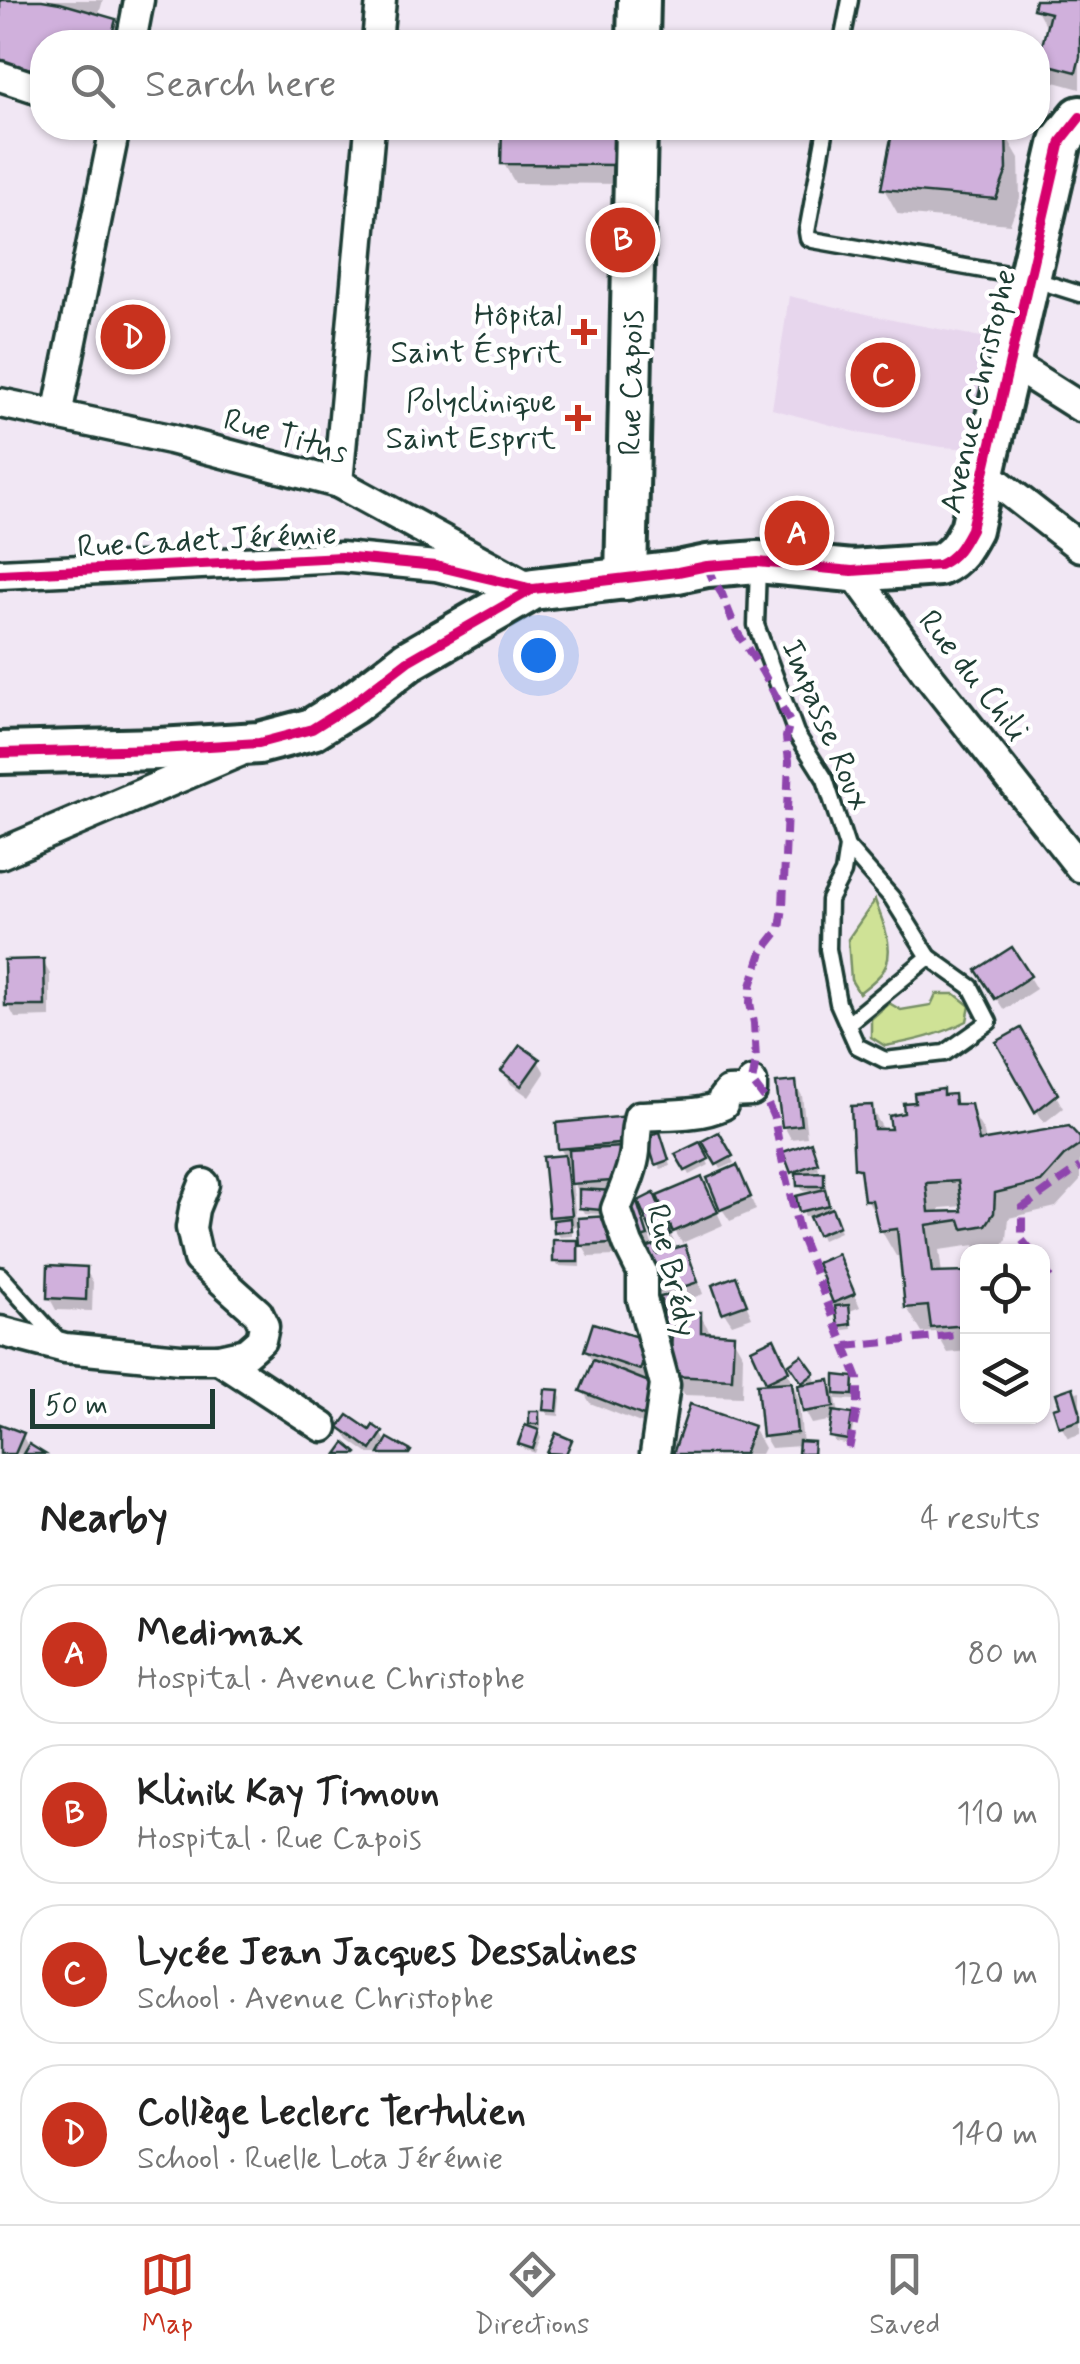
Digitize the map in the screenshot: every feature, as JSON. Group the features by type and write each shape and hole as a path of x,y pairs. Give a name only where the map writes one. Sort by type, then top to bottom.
{"street":[{"path":"133,30 139,0"},
{"path":"378,30 381,0"},
{"path":"638,30 639,0"},
{"path":"0,76 30,86"},
{"name":"Avenue Christophe","path":"533,589 758,562 852,572 939,565 951,559 971,529 1029,278 1074,136"},
{"path":"57,415 114,140"},
{"path":"338,483 369,140"},
{"name":"Rue Capois","path":"626,579 636,140"},
{"path":"1010,362 1080,407"},
{"name":"Rue Titus","path":"0,402 170,439 338,483 533,589"},
{"path":"984,472 1080,547"},
{"name":"Rue Cadet Jérémie","path":"0,574 341,557 436,566 533,589"},
{"name":"Rue du Chili","path":"852,572 1080,867"},
{"path":"0,854 258,743 312,728 408,662 533,589"},
{"path":"0,753 258,743"},
{"name":"Rue Brédy","path":"654,1454 665,1385 642,1299 642,1272 616,1209 635,1152 634,1134 640,1116 703,1114 722,1104 728,1092 752,1091 752,1082"},
{"path":"0,1332 65,1348 180,1358 246,1353 261,1340 264,1326 258,1313 198,1259 191,1228 204,1184"},
{"path":"219,1358 323,1427"}],"lane":[{"path":"844,30 850,0"},
{"path":"824,140 808,238 1029,278 1080,294"},
{"name":"Impasse Roux","path":"758,562 756,625 796,733 825,779 848,847 892,898 930,957 971,987 989,1022 945,1053 885,1060 857,1046 838,1003 828,949 829,900 843,873 848,847"},
{"path":"847,1024 930,957"},
{"path":"0,1276 65,1348"}],"shaded area":[{"path":"789,296 997,340 972,449 864,434 772,409"}],"green space":[{"path":"875,900 889,954 881,974 859,993 851,980 848,939"},
{"path":"936,994 955,994 970,1006 967,1021 927,1037 885,1046 871,1037 871,1019 889,1003 901,1010 931,1005"}],"building":[{"path":"0,0 42,0 116,19 113,30 30,30 30,69 0,61"},
{"path":"1035,0 1080,0 1080,57 1076,72 1050,65 1050,30 1046,30 1050,13 1033,9"},
{"path":"502,140 617,140 616,165 501,164"},
{"path":"891,140 1006,140 1007,170 996,199 881,189"},
{"path":"1012,947 1031,976 995,999 976,970"},
{"path":"44,959 45,1006 5,1006 4,960"},
{"path":"1021,1028 1058,1094 1035,1112 996,1042"},
{"path":"520,1045 540,1059 521,1086 501,1071"},
{"path":"796,1081 801,1125 782,1127 776,1083"},
{"path":"943,1089 943,1095 954,1094 955,1104 971,1104 979,1141 1069,1126 1080,1138 1080,1145 1064,1156 1041,1182 995,1193 994,1213 986,1225 963,1229 960,1220 926,1225 932,1273 960,1272 960,1326 931,1328 928,1306 905,1308 897,1229 879,1231 872,1200 864,1200 860,1169 854,1168 851,1106 872,1105 874,1129 891,1129 889,1116 904,1113 903,1103 915,1102 914,1093","holes":["958,1181 962,1211 929,1212 926,1183"]},
{"path":"628,1116 630,1143 558,1149 556,1123"},
{"path":"660,1132 669,1160 655,1165 646,1136"},
{"path":"719,1132 733,1156 716,1165 702,1141"},
{"path":"700,1142 709,1159 685,1171 675,1154"},
{"path":"811,1142 818,1163 791,1173 783,1152"},
{"path":"623,1147 625,1180 571,1184 569,1150"},
{"path":"565,1155 572,1215 549,1217 543,1157"},
{"path":"737,1165 751,1197 720,1210 707,1178"},
{"path":"824,1172 824,1186 797,1186 796,1173"},
{"path":"702,1177 718,1212 673,1232 657,1196"},
{"path":"579,1189 614,1191 613,1211 579,1208"},
{"path":"825,1189 829,1205 799,1212 796,1196"},
{"path":"654,1193 671,1234 655,1241 638,1201"},
{"path":"636,1199 648,1236 631,1241 619,1204"},
{"path":"832,1208 839,1226 817,1235 809,1217"},
{"path":"608,1216 610,1244 580,1246 578,1218"},
{"path":"571,1218 572,1231 554,1233 553,1220"},
{"path":"553,1240 578,1240 578,1262 553,1262"},
{"path":"654,1245 657,1254 685,1245 698,1282 674,1290 670,1277 651,1283 640,1250"},
{"path":"838,1254 855,1294 833,1303 817,1263"},
{"path":"48,1265 87,1267 86,1300 47,1298"},
{"path":"736,1276 747,1304 722,1313 712,1285"},
{"path":"673,1294 681,1325 658,1330 655,1316 664,1314 660,1297"},
{"path":"849,1305 851,1324 838,1326 835,1306"},
{"path":"684,1312 701,1312 701,1332 734,1334 732,1379 670,1376 672,1332 684,1332"},
{"path":"593,1323 650,1341 640,1370 584,1351"},
{"path":"774,1338 789,1371 766,1382 751,1349"},
{"path":"802,1355 815,1373 802,1383 789,1364"},
{"path":"593,1360 659,1386 646,1417 580,1391"},
{"path":"835,1375 854,1377 853,1395 835,1394"},
{"path":"830,1380 834,1407 803,1412 798,1385"},
{"path":"792,1382 797,1433 762,1437 757,1384"},
{"path":"1073,1387 1080,1420 1059,1427 1053,1408 1060,1406 1056,1393"},
{"path":"545,1389 559,1390 557,1411 543,1410"},
{"path":"690,1404 754,1426 744,1454 673,1454"},
{"path":"529,1411 539,1411 539,1424 529,1424"},
{"path":"833,1411 852,1414 848,1440 829,1437"},
{"path":"348,1415 370,1430 373,1425 383,1432 371,1450 339,1427"},
{"path":"0,1424 24,1433 15,1454 0,1454"},
{"path":"525,1425 539,1430 533,1449 518,1444"},
{"path":"556,1433 572,1440 566,1454 547,1453"},
{"path":"388,1438 411,1451 379,1454"},
{"path":"799,1441 814,1442 813,1454 798,1454"},
{"path":"345,1443 357,1453 337,1454"},
{"path":"29,1444 45,1454 23,1454"}],"marked path":[{"path":"707,566 737,632 790,722 786,737 789,761 783,907 780,929 762,952 751,986 756,1061 752,1082 774,1118 800,1235 858,1379 858,1405 848,1454"},
{"path":"1025,1244 1022,1208 1080,1167"},
{"path":"846,1346 960,1335"}],"cycle path":[{"path":"0,574 341,557 436,566 533,589 758,562 852,571 939,565 958,550 971,529 1061,141 1080,117"},
{"path":"0,753 259,743 312,729 408,661 533,589"}],"place":[{"name":"Klinik Kay Timoun","path":"623,240"},
{"name":"Hôpital Saint Ésprit","path":"584,332"},
{"name":"Collège Leclerc Tertulien","path":"133,337"},
{"name":"Lycée Jean Jacques Dessalines","path":"883,375"},
{"name":"Polyclinique Saint Esprit","path":"578,418"},
{"name":"Medimax","path":"797,533"}]}
